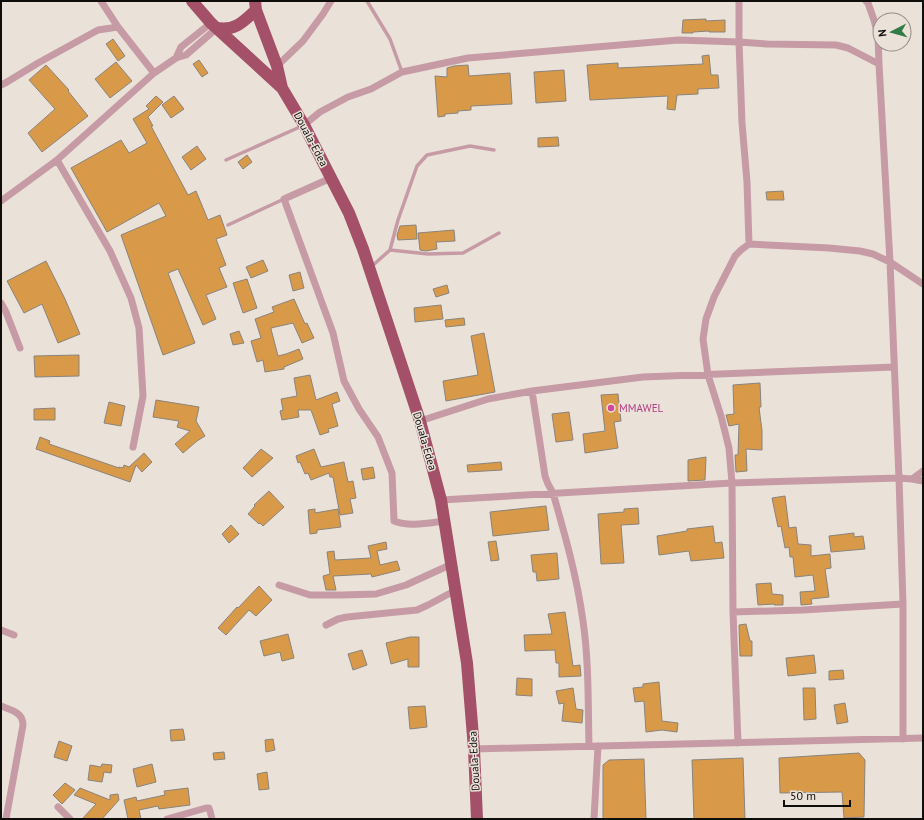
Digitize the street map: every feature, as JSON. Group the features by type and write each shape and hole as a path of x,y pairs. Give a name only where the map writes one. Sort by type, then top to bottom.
{"highway":[{"name":"Douala-Edea","path":"192,1 214,26 282,88 304,125 331,178 348,213 370,268 420,422 441,500 467,663 474,749 477,819"},
{"name":"Douala-Edea","path":"256,6 277,66 282,88"},
{"path":"214,26 225,29 241,24 256,6"}],"street":[{"path":"100,1 118,27 154,73"},
{"path":"277,66 303,41 331,1"},
{"path":"739,1 738,42 742,124 747,182 749,244"},
{"path":"870,2 878,36 890,262 899,478 903,739"},
{"path":"1,201 57,160 154,73 176,58 186,55 214,26"},
{"path":"1,85 98,30 118,27"},
{"path":"304,125 320,112 348,97 371,89 402,72 468,58 678,40 836,46 848,48 879,64"},
{"path":"57,160 110,251 131,298 139,328 143,396 133,447"},
{"path":"331,178 284,199 333,333 344,381 359,409 378,437 392,473 394,521 401,524 444,521"},
{"path":"738,743 733,612 732,483 729,448 722,416 708,375 703,339 706,319 714,297 735,256 749,244 860,250 890,262 923,284"},
{"path":"1,303 20,348"},
{"path":"420,422 488,399 532,391 642,377 894,367"},
{"path":"532,391 545,476 553,493 573,567 583,622 589,746"},
{"path":"912,479 923,471"},
{"path":"441,500 732,483 899,478 923,481"},
{"path":"279,585 310,594 376,594 406,585 452,564"},
{"path":"326,625 338,619 347,617 417,610 456,590"},
{"path":"733,612 803,610 902,604"},
{"path":"1,630 14,635"},
{"path":"1,706 17,712 23,721 6,819"},
{"path":"474,749 923,738"},
{"path":"594,819 598,746"},
{"path":"58,807 70,819"},
{"path":"167,819 206,808 209,808 212,819"}],"lane":[{"path":"367,1 390,39 402,72"},
{"path":"226,160 304,125"},
{"path":"370,268 390,250 398,220 417,166 427,154 470,146 494,150"},
{"path":"228,225 284,199"},
{"path":"390,250 428,254 463,253 499,233"}],"building":[{"path":"706,19 706,21 725,20 725,32 709,31 682,33 683,20"},
{"path":"113,39 125,56 118,61 106,44"},
{"path":"709,55 711,75 718,75 719,88 698,89 698,94 677,95 675,110 667,109 668,96 590,100 587,65 618,63 618,68 703,64 702,56"},
{"path":"199,60 208,73 202,77 193,64"},
{"path":"116,62 132,81 110,98 95,79"},
{"path":"46,65 69,90 68,91 88,116 42,152 28,133 55,109 29,80"},
{"path":"468,65 469,76 510,73 512,104 471,106 471,110 458,111 458,113 445,114 445,116 438,117 435,76 447,77 447,68"},
{"path":"564,70 566,101 536,103 534,72"},
{"path":"156,96 163,102 148,117 153,126 151,126 188,195 196,191 208,220 220,215 227,235 216,239 226,265 219,268 227,287 206,295 216,319 203,325 178,269 168,273 195,343 163,355 121,235 166,216 159,203 107,232 71,168 121,140 129,153 147,143 133,119 149,109 146,106"},
{"path":"174,96 184,109 171,118 162,105"},
{"path":"558,137 559,146 538,147 538,138"},
{"path":"197,146 206,159 191,170 182,157"},
{"path":"247,155 252,162 243,169 238,162"},
{"path":"783,191 784,200 767,200 766,192"},
{"path":"416,225 417,239 398,240 397,235 400,226"},
{"path":"454,230 455,241 436,242 437,249 426,251 420,250 418,233"},
{"path":"263,260 268,271 251,278 246,267"},
{"path":"46,261 80,334 58,343 42,304 24,313 7,281"},
{"path":"300,272 304,288 293,291 289,275"},
{"path":"247,279 257,308 243,313 233,283"},
{"path":"447,285 449,293 436,297 433,289"},
{"path":"294,299 305,324 307,323 314,338 302,343 293,323 271,328 278,356 299,349 303,359 284,367 284,369 265,372 263,360 257,362 251,341 261,338 255,319 274,312 272,307"},
{"path":"441,305 443,319 415,322 414,308"},
{"path":"464,318 465,325 446,327 445,320"},
{"path":"239,331 244,343 233,345 230,334"},
{"path":"484,333 495,392 446,401 443,381 478,375 471,336"},
{"path":"79,355 79,376 35,377 34,356"},
{"path":"310,375 316,400 337,392 340,401 332,404 338,426 328,429 329,432 320,435 311,410 298,410 299,417 282,420 280,411 283,410 281,399 297,396 294,378"},
{"path":"760,383 761,407 759,407 762,431 762,450 746,449 747,471 736,472 735,455 738,455 739,424 729,426 726,415 734,414 733,385"},
{"path":"618,394 621,421 614,422 618,448 585,453 583,434 605,431 601,395"},
{"path":"156,400 199,407 196,421 205,436 183,453 175,444 190,431 177,427 179,421 153,417"},
{"path":"109,402 125,406 121,426 104,423"},
{"path":"55,408 55,420 34,420 34,409"},
{"path":"569,412 573,440 556,442 552,414"},
{"path":"40,437 50,441 49,444 119,468 123,468 124,465 129,467 144,453 152,462 142,472 136,465 130,482 36,449"},
{"path":"261,449 273,458 252,477 243,468"},
{"path":"314,449 321,467 344,462 348,482 353,481 356,498 350,499 353,513 340,515 333,477 330,477 329,473 311,480 308,473 305,474 300,462 298,463 296,456"},
{"path":"706,457 705,480 688,481 688,460"},
{"path":"501,462 502,470 468,472 467,465"},
{"path":"373,467 375,478 363,480 361,469"},
{"path":"269,491 284,507 263,526 248,514 255,506 254,505"},
{"path":"785,496 789,528 796,527 798,544 811,545 811,556 830,554 831,568 825,569 829,597 811,599 812,604 801,605 800,592 815,591 813,575 795,577 793,557 790,557 789,547 785,548 781,526 778,527 772,498"},
{"path":"546,506 549,530 493,536 490,512"},
{"path":"638,508 639,524 621,525 624,563 601,564 598,514 624,512 624,509"},
{"path":"315,509 315,513 338,509 341,527 317,530 317,533 310,534 308,510"},
{"path":"231,525 239,534 229,543 222,534"},
{"path":"713,526 715,543 722,542 724,558 691,561 689,551 659,555 657,536 687,531 687,529"},
{"path":"854,533 854,537 863,536 865,549 831,552 829,536"},
{"path":"496,541 499,560 491,561 488,542"},
{"path":"386,542 387,549 377,551 380,565 397,561 400,570 372,577 371,574 333,576 336,590 326,590 323,576 330,574 327,552 334,551 335,560 371,558 368,546"},
{"path":"557,553 559,579 537,581 536,572 533,572 531,555"},
{"path":"771,583 772,594 783,595 783,605 758,605 756,584"},
{"path":"259,586 272,600 256,616 249,610 226,635 218,628"},
{"path":"565,612 573,666 580,665 581,676 559,677 559,663 556,663 555,650 525,651 524,635 552,634 548,614"},
{"path":"746,624 750,641 752,641 752,656 740,656 739,625"},
{"path":"288,634 294,658 282,661 280,652 264,656 260,641"},
{"path":"410,637 419,637 419,667 408,667 408,659 391,664 386,643"},
{"path":"362,650 367,665 353,670 348,654"},
{"path":"814,655 816,673 788,676 786,658"},
{"path":"843,670 844,679 829,680 829,671"},
{"path":"517,678 532,679 532,696 516,695"},
{"path":"659,682 662,721 678,723 677,732 662,730 646,732 644,701 635,702 633,688 643,687 643,684"},
{"path":"573,688 576,709 583,710 582,723 562,721 564,703 559,704 556,691"},
{"path":"803,688 815,688 816,719 804,720"},
{"path":"845,703 848,722 837,724 834,705"},
{"path":"425,706 427,727 410,729 408,707"},
{"path":"183,729 185,740 171,741 170,730"},
{"path":"273,739 275,750 266,752 265,740"},
{"path":"59,741 72,746 67,761 54,757"},
{"path":"224,752 225,759 214,760 213,753"},
{"path":"859,753 865,760 864,817 844,818 842,792 780,793 779,758"},
{"path":"743,758 745,819 694,819 692,760"},
{"path":"644,759 646,819 603,819 603,765 609,760"},
{"path":"102,764 112,765 111,773 104,772 102,782 88,780 90,765 101,767"},
{"path":"152,764 156,782 137,787 133,769"},
{"path":"267,772 269,789 259,790 257,774"},
{"path":"65,783 75,790 62,804 53,795"},
{"path":"80,788 110,800 110,795 118,794 119,800 102,819 82,819 96,804 74,795"},
{"path":"188,788 190,805 159,809 158,806 139,810 141,819 128,819 124,800 136,797 137,801 165,795 164,791"}],"place":[{"name":"MMAWEL","path":"611,408"}]}
